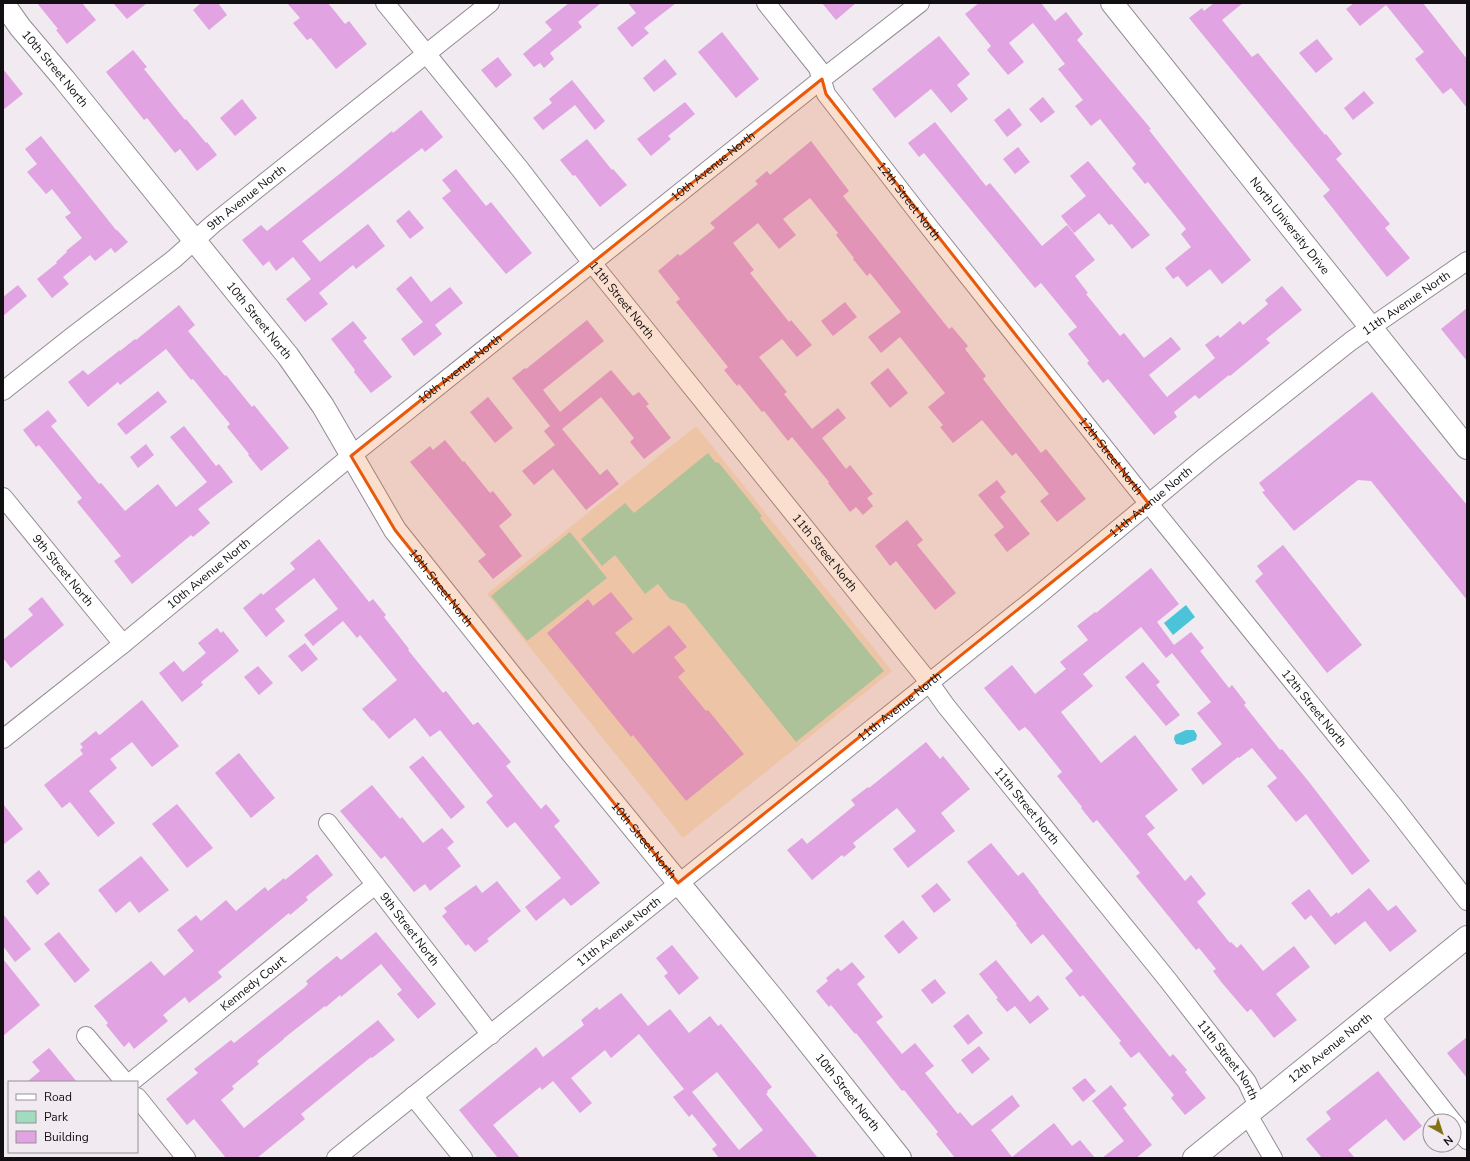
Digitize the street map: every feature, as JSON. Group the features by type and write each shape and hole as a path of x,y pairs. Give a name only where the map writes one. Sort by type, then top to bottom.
{"main road":[{"name":"10th Street North","path":"3,3 20,27 69,85 288,356 323,406 395,530 570,750 776,1002 900,1158"},
{"name":"North University Drive","path":"1112,3 1467,448"},
{"name":"12th Avenue North","path":"1194,1158 1467,938"}],"street":[{"name":"11th Street North","path":"385,3 520,169 592,263 929,682 946,706 1167,979 1247,1082 1253,1110 1273,1158"},
{"name":"9th Avenue North","path":"3,391 174,259 218,220 490,3"},
{"name":"12th Street North","path":"766,3 818,68 826,94 1149,504 1395,808 1467,901"},
{"name":"10th Avenue North","path":"3,739 123,644 351,456 822,79 920,3"},
{"name":"11th Avenue North","path":"336,1158 1035,598 1212,451 1352,341 1467,261"},
{"name":"9th Street North","path":"3,497 123,644"},
{"name":"9th Street North","path":"328,823 491,1035"},
{"name":"Kennedy Court","path":"132,1081 375,885"},
{"path":"1370,1016 1446,1113"},
{"path":"86,1036 124,1081"},
{"path":"413,1096 463,1158"},
{"path":"138,1098 186,1158"}],"highlighted area":[{"path":"822,79 826,94 1149,504 678,883 395,530 351,456"}],"shaded area":[{"path":"696,426 892,671 683,838 487,594"}],"green space":[{"path":"708,453 715,462 719,463 762,516 760,518 884,671 796,742 685,604 670,599 658,584 645,594 615,555 602,566 581,539 625,503 634,513"},
{"path":"570,532 607,578 527,641 491,596"}],"water":[{"path":"1186,605 1195,617 1173,635 1164,623"},
{"path":"1186,730 1194,730 1197,735 1196,740 1183,745 1176,744 1174,739 1175,735"}],"building":[{"path":"37,3 82,3 96,20 67,44 56,30 58,29"},
{"path":"113,3 147,3 127,19"},
{"path":"201,3 218,3 227,15 209,30 193,10"},
{"path":"287,3 328,3 345,24 349,21 367,44 336,69 311,38 307,40 293,23 300,18"},
{"path":"569,3 601,3 578,22 582,27 550,53 554,59 544,68 540,63 534,67 523,54 552,30 545,22"},
{"path":"628,3 676,3 644,28 649,33 632,47 617,28 636,13"},
{"path":"822,3 856,3 836,20"},
{"path":"979,3 1041,3 1055,21 1066,12 1083,34 1077,40 1151,129 1149,130 1251,260 1222,284 1210,269 1187,287 1178,276 1173,279 1165,268 1191,247 1181,234 1186,229 1148,182 1145,184 1132,168 1136,164 1100,119 1091,126 1075,106 1083,100 1058,69 1065,64 1033,23 1009,43 1024,62 1008,75 987,50 991,46 965,14"},
{"path":"1214,3 1243,3 1222,20 1252,57 1258,53 1325,135 1326,134 1342,154 1336,159 1390,224 1385,228 1410,258 1387,277 1323,196 1330,190 1189,18 1202,8 1204,11"},
{"path":"1354,3 1423,3 1467,59 1467,108 1451,88 1443,94 1415,59 1424,52 1386,5 1360,26 1346,9"},
{"path":"722,32 759,79 736,98 698,52"},
{"path":"939,36 970,74 957,85 968,99 951,113 931,89 895,118 872,89"},
{"path":"1317,39 1333,59 1316,73 1299,53"},
{"path":"133,50 147,67 144,69 185,120 186,119 217,155 197,171 180,149 175,153 147,118 144,120 106,72"},
{"path":"498,57 512,75 496,88 481,70"},
{"path":"665,59 677,74 654,92 643,78"},
{"path":"3,69 23,94 3,110"},
{"path":"572,80 605,121 595,130 575,105 543,130 533,118 552,103 549,99"},
{"path":"1364,91 1374,103 1353,120 1344,108"},
{"path":"1043,97 1055,112 1041,123 1029,109"},
{"path":"242,99 257,118 235,136 220,118"},
{"path":"685,102 695,114 668,136 671,139 651,156 637,139"},
{"path":"1009,108 1022,125 1007,137 994,120"},
{"path":"421,110 443,137 425,152 422,148 302,241 320,262 368,224 385,246 356,269 353,265 319,293 328,304 305,322 286,299 311,279 293,257 276,271 269,261 263,266 242,240 261,225 267,231 392,131 393,133"},
{"path":"935,122 986,186 990,183 1042,246 1067,225 1095,260 1075,276 1088,293 1086,294 1120,336 1124,333 1144,358 1171,337 1181,349 1149,375 1167,397 1215,358 1205,345 1218,335 1220,338 1240,321 1243,325 1268,304 1265,300 1282,286 1302,310 1266,339 1270,343 1230,376 1229,375 1199,399 1195,395 1174,412 1177,417 1154,435 1108,379 1103,383 1087,363 1089,361 1068,334 1077,327 1041,283 1035,288 924,153 919,157 908,143"},
{"path":"41,136 116,230 128,242 115,253 111,248 95,261 90,255 63,277 69,284 52,298 37,279 57,263 56,262 67,252 66,251 82,238 65,217 71,213 52,189 46,194 27,172 37,164 25,149"},
{"path":"587,139 612,170 613,169 627,185 600,207 575,175 573,176 560,160"},
{"path":"811,141 849,191 843,196 949,329 952,327 968,346 965,349 986,376 983,379 1041,453 1046,449 1086,499 1057,522 1040,501 1049,494 1016,453 1012,456 982,420 953,443 940,427 943,425 928,407 945,393 900,337 881,353 868,337 901,312 870,273 867,276 853,259 854,258 836,235 838,233 810,198 783,219 796,235 779,249 758,223 733,243 754,270 750,273 789,322 791,320 812,345 797,357 782,339 759,357 787,392 784,394 812,429 838,408 846,418 822,438 846,469 850,465 873,494 867,498 873,506 863,515 856,507 850,512 828,483 829,482 792,437 788,441 764,411 762,412 739,384 737,386 724,370 728,367 676,302 680,299 658,271 678,254 680,256 715,228 710,223 758,184 755,181 767,171 770,175"},
{"path":"1018,147 1030,162 1015,174 1003,159"},
{"path":"1088,161 1150,235 1132,249 1112,224 1109,225 1099,213 1074,233 1061,216 1086,196 1070,176"},
{"path":"456,169 486,206 491,202 532,253 506,274 442,198 451,191 442,180"},
{"path":"409,210 424,228 410,239 396,221"},
{"path":"411,276 431,302 450,287 463,303 435,325 442,334 414,356 401,339 423,322 396,289"},
{"path":"18,285 27,296 3,316 3,297"},
{"path":"845,302 857,317 833,336 821,321"},
{"path":"179,305 195,325 188,331 252,407 254,405 289,448 261,471 227,427 230,424 166,349 120,385 118,382 88,407 68,382 83,370 88,375 135,339 136,340"},
{"path":"1467,308 1467,361 1441,329"},
{"path":"587,320 604,341 543,390 560,412 611,370 633,396 639,392 649,404 646,406 671,438 644,459 630,442 634,438 601,397 562,429 600,475 607,469 619,484 586,510 553,469 534,485 522,471 555,445 544,431 550,426 512,378 525,368 526,369"},
{"path":"353,321 367,338 363,341 392,377 371,393 331,339"},
{"path":"888,368 908,393 890,408 870,383"},
{"path":"158,391 167,402 126,435 117,424"},
{"path":"1372,392 1467,505 1467,600 1371,481 1358,480 1294,531 1262,492 1265,491 1259,483"},
{"path":"488,397 513,428 495,443 470,412"},
{"path":"48,410 57,421 51,426 99,484 101,483 125,511 158,484 176,507 207,482 170,437 184,426 216,466 219,464 233,482 198,509 210,523 193,537 191,535 132,584 114,561 121,556 77,502 82,498 39,445 36,447 23,430"},
{"path":"445,440 490,493 493,491 512,515 499,526 522,556 493,579 478,561 486,555 410,462 430,446 433,450"},
{"path":"146,444 154,455 138,468 130,457"},
{"path":"997,480 1006,492 1000,497 1030,534 1007,552 994,535 1004,527 978,495"},
{"path":"907,520 923,540 917,545 956,593 935,610 896,561 890,566 875,546"},
{"path":"319,539 369,602 373,599 386,615 384,617 409,649 408,650 443,693 446,691 473,725 478,722 511,762 506,766 541,809 546,804 560,821 554,826 600,883 571,906 564,898 536,921 525,907 561,878 515,822 507,828 486,802 493,796 440,730 430,737 415,718 389,739 362,709 397,680 360,635 357,638 343,621 313,646 304,635 338,609 314,578 275,609 285,621 266,637 243,608 261,593 263,595 295,569 290,563"},
{"path":"1283,545 1362,645 1327,673 1255,581 1263,574 1257,566"},
{"path":"1151,568 1179,604 1157,622 1174,645 1191,632 1204,648 1200,651 1229,688 1232,685 1246,703 1244,705 1280,750 1282,749 1309,782 1370,861 1352,875 1306,814 1296,822 1267,786 1277,778 1252,748 1239,758 1238,757 1203,785 1191,769 1222,744 1197,713 1211,702 1172,653 1166,658 1141,627 1083,674 1093,686 1061,712 1101,763 1135,735 1178,790 1145,816 1155,828 1147,834 1185,881 1191,875 1206,894 1197,902 1230,943 1231,942 1237,948 1241,944 1263,971 1294,946 1310,967 1276,994 1297,1020 1274,1038 1251,1009 1247,1012 1222,983 1213,971 1216,969 1199,948 1196,950 1136,876 1140,873 1097,820 1093,823 1081,808 1082,807 1057,776 1062,772 1030,732 1025,727 1019,731 984,688 1012,665 1035,694 1066,669 1060,662 1088,640 1077,626 1095,612 1096,613"},
{"path":"611,592 633,619 615,633 633,654 669,625 687,647 674,657 685,671 678,677 706,711 708,710 744,754 686,801 633,735 631,737 547,633 588,599 593,606"},
{"path":"42,597 64,625 11,668 3,658 3,640 33,615 28,609"},
{"path":"217,628 221,633 223,631 239,651 201,682 203,685 182,702 159,673 174,661 183,672 206,653 198,643"},
{"path":"305,643 318,659 302,672 288,656"},
{"path":"1143,662 1160,682 1156,685 1180,715 1166,726 1125,677"},
{"path":"258,666 273,683 259,695 244,677"},
{"path":"142,700 179,746 152,767 132,742 110,759 117,768 89,791 115,823 98,837 70,802 62,808 44,785 83,754 80,750 83,747 80,744 96,731 99,735 101,734"},
{"path":"926,742 940,759 943,756 970,789 941,813 955,831 908,868 893,849 916,831 897,808 853,843 856,847 844,857 842,855 812,880 787,850 802,838 807,844 855,805 851,800 868,787 869,788"},
{"path":"239,753 275,798 251,818 215,773"},
{"path":"423,756 465,807 451,819 409,767"},
{"path":"372,785 400,819 402,817 423,843 442,828 454,842 447,848 461,866 430,891 425,884 414,892 385,856 381,859 340,811"},
{"path":"3,804 23,829 3,845"},
{"path":"177,804 213,848 187,868 152,824"},
{"path":"991,843 1018,876 1023,872 1170,1057 1173,1054 1187,1070 1185,1072 1206,1098 1185,1115 1171,1098 1174,1095 1139,1052 1131,1058 1119,1043 1121,1041 1083,995 1080,997 1065,978 1073,971 1043,934 1031,944 1016,925 1017,924 967,862"},
{"path":"317,854 333,875 306,897 308,900 290,915 289,913 218,972 222,977 189,1003 185,997 163,1015 168,1021 134,1049 129,1042 124,1047 106,1025 108,1023 94,1006 151,961 164,976 194,951 177,930 196,915 201,921 226,900 236,911 265,887 268,891 284,878 285,880"},
{"path":"141,856 169,890 139,913 130,901 116,913 98,890"},
{"path":"39,870 50,884 37,895 26,881"},
{"path":"497,881 521,911 487,939 489,941 475,952 468,944 466,946 442,916 447,912 444,908 476,885 482,893"},
{"path":"937,883 951,900 934,913 921,896"},
{"path":"1369,888 1388,911 1396,905 1417,931 1390,952 1365,921 1335,945 1311,915 1305,920 1291,903 1309,889 1331,917 1337,912 1338,914"},
{"path":"3,914 31,949 15,962 3,946"},
{"path":"903,920 918,938 899,954 884,936"},
{"path":"59,932 90,970 75,983 44,944"},
{"path":"376,932 436,1004 418,1019 397,994 402,990 381,964 341,997 340,995 326,1007 325,1006 257,1061 259,1064 232,1086 234,1089 221,1100 244,1128 378,1020 395,1040 372,1058 371,1057 301,1114 305,1119 257,1158 226,1158 194,1119 187,1125 166,1099 198,1073 194,1069 231,1040 234,1043 304,988 308,984 306,981 337,956 341,960"},
{"path":"672,945 699,978 679,995 664,976 668,973 656,958"},
{"path":"3,959 40,1005 3,1036"},
{"path":"996,960 1030,1002 1038,995 1049,1009 1030,1024 1015,1006 1007,1012 979,974"},
{"path":"852,962 865,977 857,984 883,1017 876,1022 902,1054 915,1043 934,1066 925,1073 958,1114 960,1112 972,1126 1012,1095 1020,1106 991,1130 1012,1157 1054,1123 1072,1146 1080,1140 1095,1158 955,1158 936,1134 938,1132 904,1090 902,1091 856,1033 855,1034 831,1005 829,1007 816,991 828,981 826,978 838,968 841,971"},
{"path":"935,979 946,993 932,1004 921,990"},
{"path":"621,993 648,1026 670,1009 689,1033 710,1016 718,1026 721,1024 772,1087 766,1094 818,1158 719,1158 712,1149 717,1145 692,1114 689,1117 673,1097 684,1089 639,1034 611,1058 605,1050 571,1078 592,1103 580,1113 553,1081 542,1090 540,1087 493,1125 520,1158 498,1158 459,1110 536,1047 543,1057 584,1025 581,1020 597,1007 599,1010","holes":["717,1072 763,1130 739,1150 692,1092"]},
{"path":"968,1014 983,1033 968,1045 953,1026"},
{"path":"1467,1037 1467,1078 1447,1053"},
{"path":"979,1046 990,1059 972,1074 961,1060"},
{"path":"49,1048 76,1081 28,1081 40,1071 32,1062"},
{"path":"1378,1071 1422,1126 1404,1141 1386,1119 1348,1150 1355,1158 1322,1158 1306,1139 1331,1119 1326,1112"},
{"path":"1085,1078 1096,1091 1083,1102 1072,1088"},
{"path":"1111,1085 1127,1105 1123,1108 1152,1145 1136,1158 1102,1158 1124,1141 1092,1101"}]}
